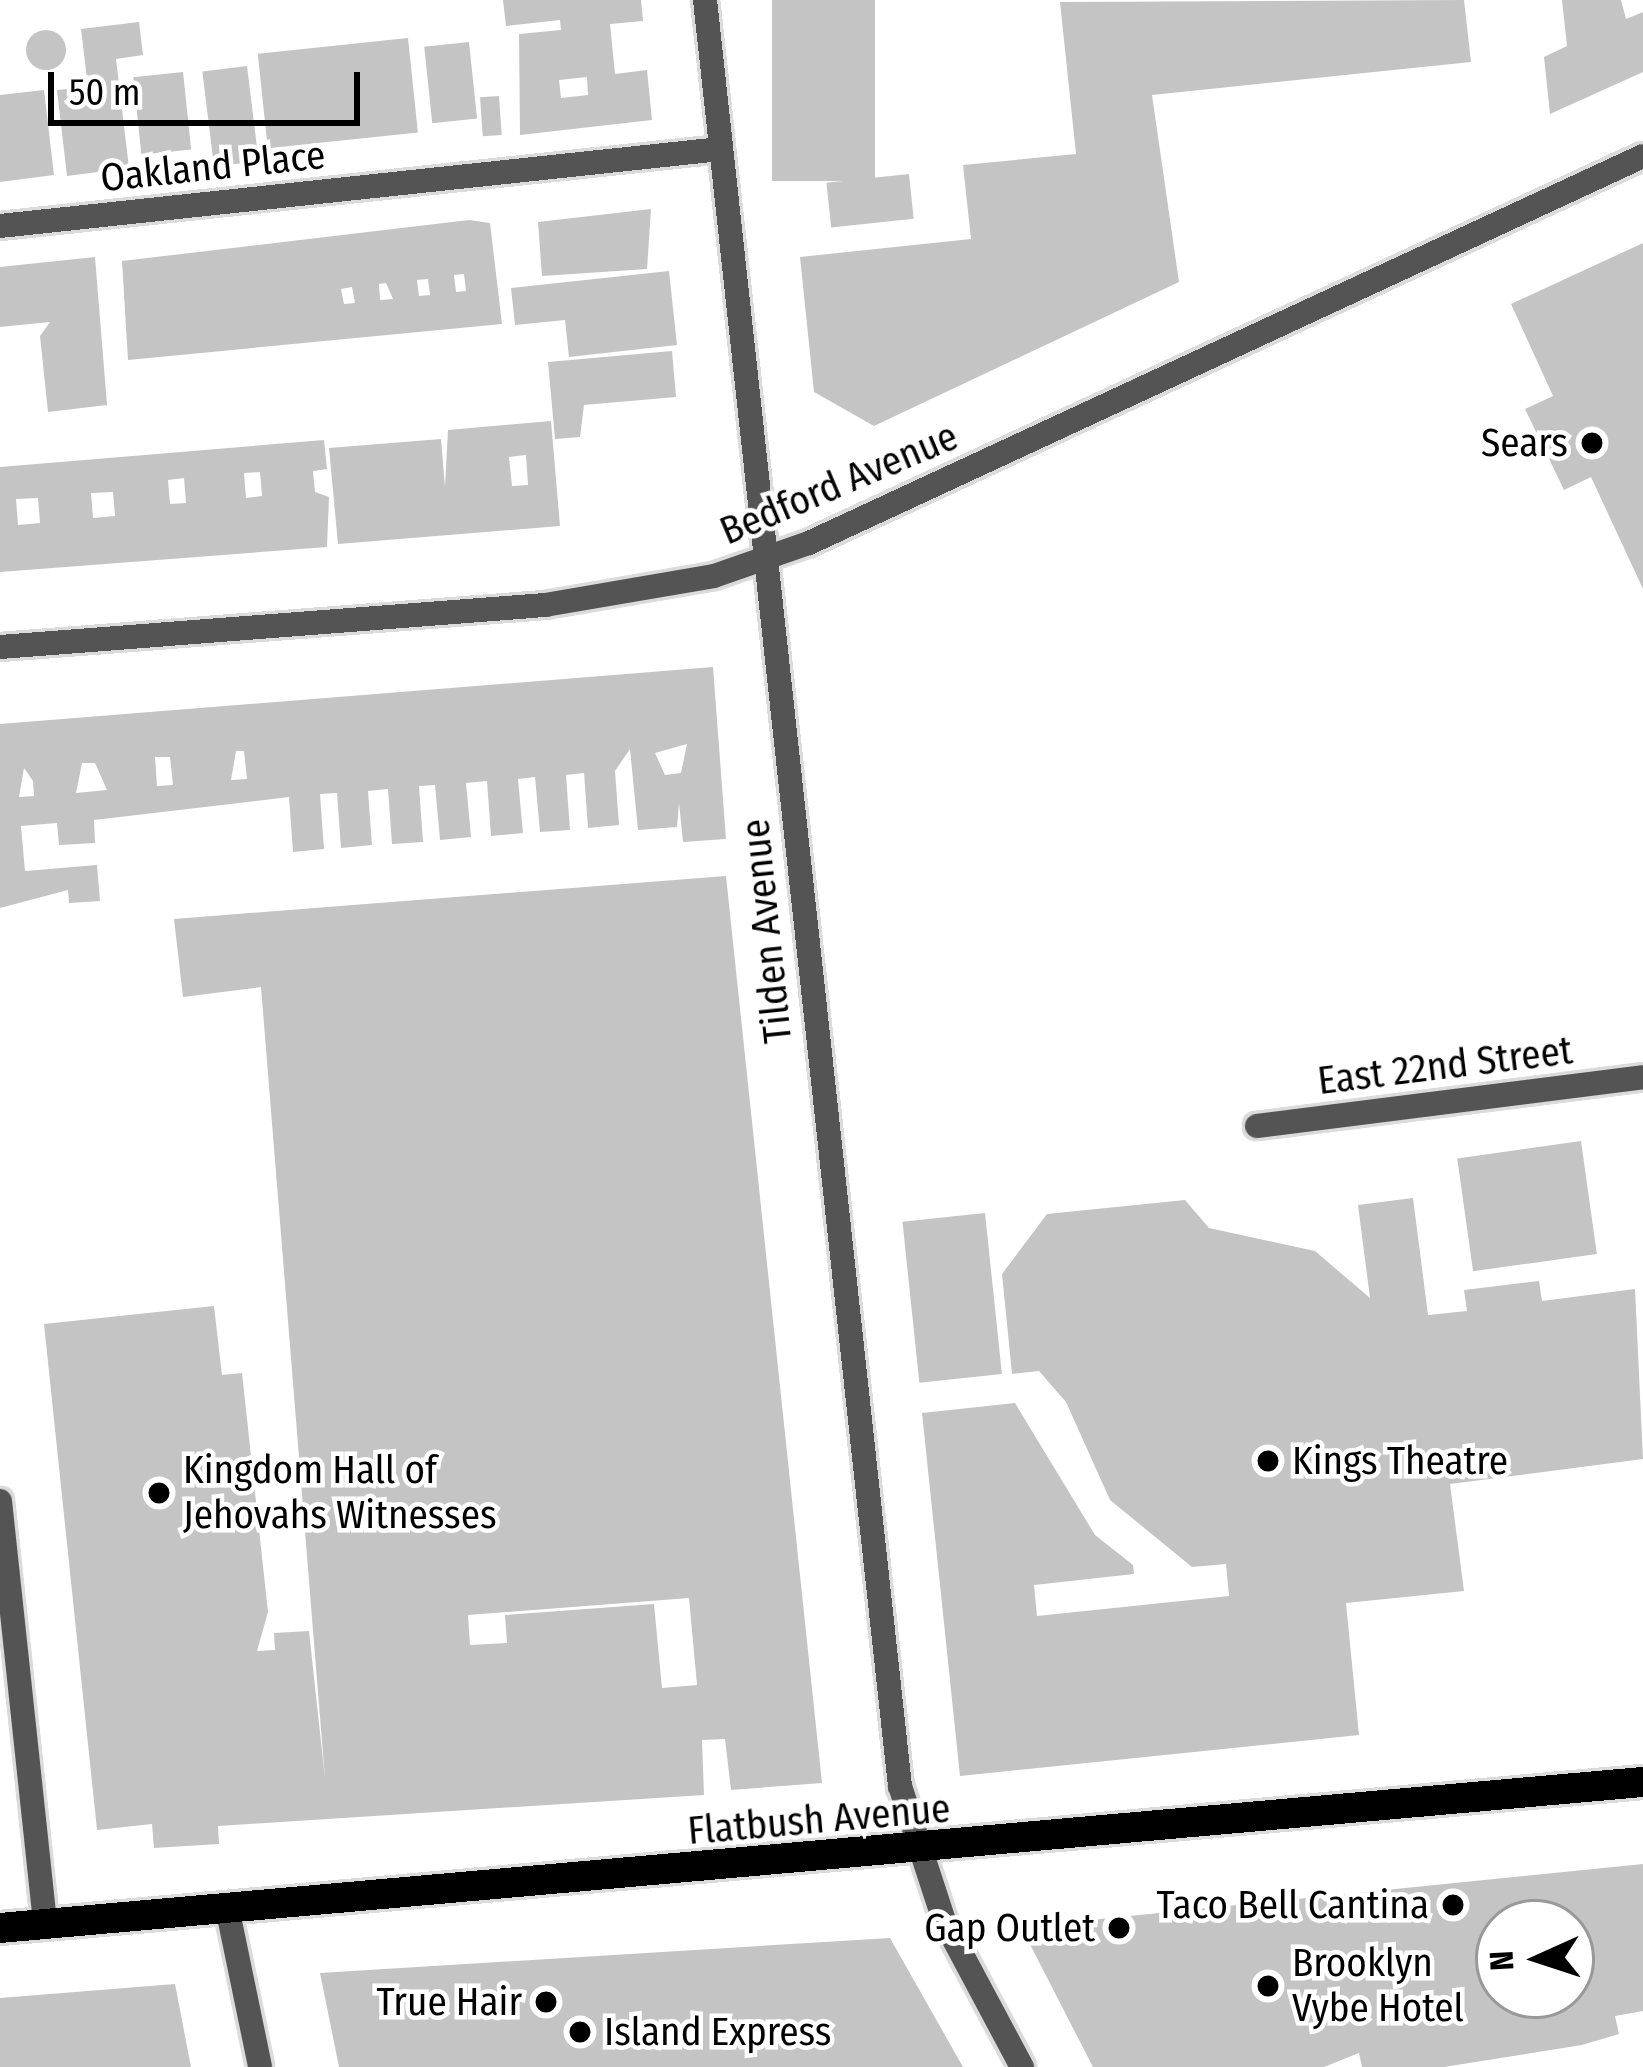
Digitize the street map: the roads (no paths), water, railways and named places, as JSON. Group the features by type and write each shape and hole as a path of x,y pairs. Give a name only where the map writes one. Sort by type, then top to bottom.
{"main road":[{"name":"Flatbush Avenue","path":"0,1928 917,1852 1643,1782"}],"street":[{"name":"Tilden Avenue","path":"705,0 762,560 900,1786 917,1852 1022,2067"},
{"name":"Oakland Place","path":"0,226 721,149"},
{"name":"Bedford Avenue","path":"0,647 545,605 762,560 1643,156"},
{"name":"East 22nd Street","path":"1257,1126 1643,1077"},
{"path":"0,1501 45,1921"},
{"path":"227,1906 260,2067"}],"place":[{"name":"Sears","path":"1592,443"},
{"name":"Kings Theatre","path":"1268,1461"},
{"name":"Kingdom Hall of Jehovahs Witnesses","path":"159,1493"},
{"name":"Taco Bell Cantina","path":"1453,1905"},
{"name":"Gap Outlet","path":"1119,1928"},
{"name":"Brooklyn Vybe Hotel","path":"1268,1986"},
{"name":"True Hair","path":"546,2002"},
{"name":"Island Express","path":"580,2032"}]}
